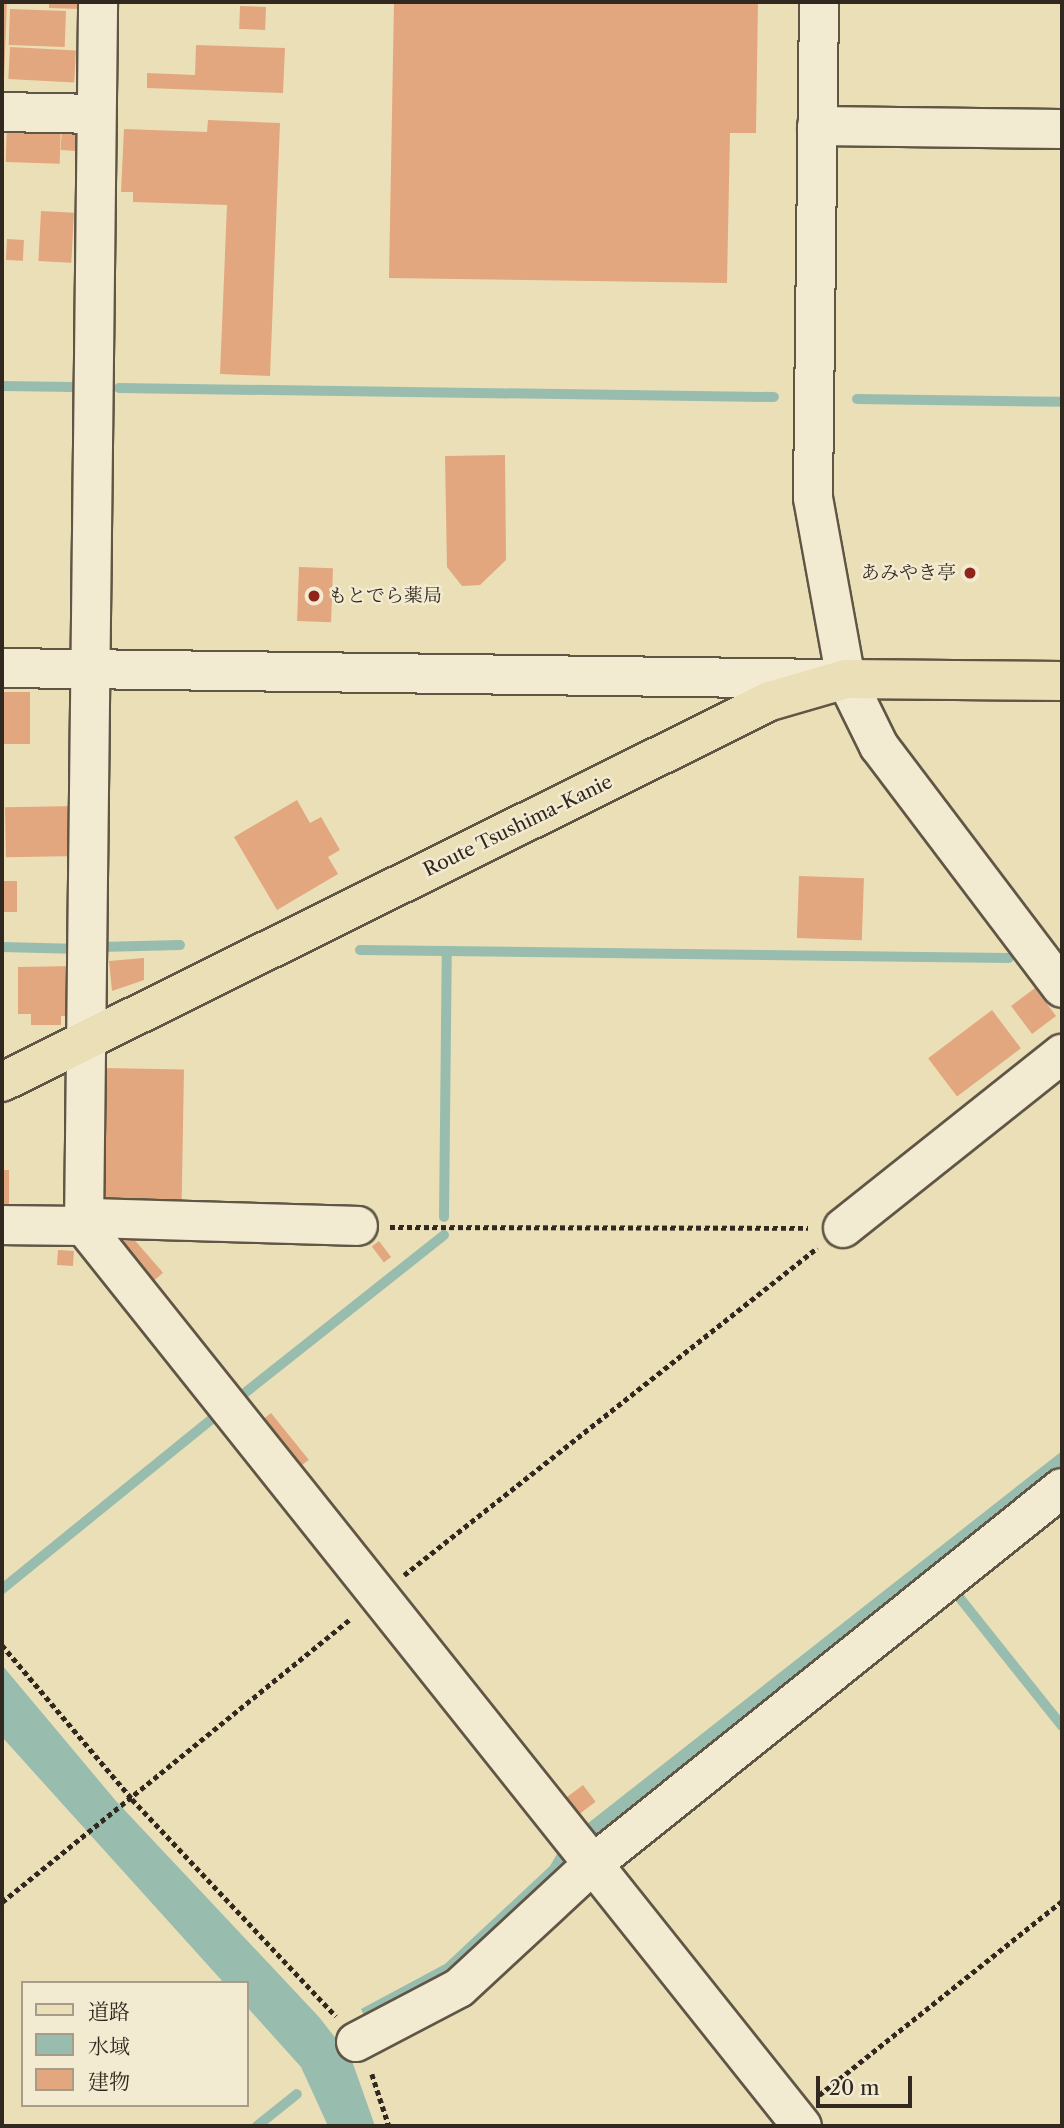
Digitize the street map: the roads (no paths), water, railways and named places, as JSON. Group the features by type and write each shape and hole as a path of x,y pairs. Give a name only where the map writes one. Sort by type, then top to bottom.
{"main road":[{"name":"Route Tsushima-Kanie","path":"2,1083 770,701 846,679 1062,681"}],"street":[{"path":"98,2 88,669 89,1038 84,1226 798,2121"},
{"path":"819,2 813,498 846,679 879,746 1062,988"},
{"path":"2,113 96,114"},
{"path":"817,126 1062,129"},
{"path":"2,668 846,679"},
{"path":"843,1228 1062,1054"},
{"path":"2,1225 84,1226 93,1218 358,1226"},
{"path":"356,2042 459,1988 590,1860 1062,1488"}],"water":[{"path":"1062,1451 1062,1465 593,1843 451,1975 366,2020 361,2009 445,1964 550,1866 564,1842"},
{"path":"2,1665 116,1801 319,2017 351,2058 375,2126 328,2126 301,2067 248,2008 248,1981 222,1981 2,1737"}],"waterway":[{"path":"2,386 72,387"},
{"path":"119,388 774,397"},
{"path":"857,399 1062,402"},
{"path":"100,947 180,945"},
{"path":"2,947 81,949"},
{"path":"360,950 1009,958"},
{"path":"444,1217 447,951"},
{"path":"241,1396 444,1235"},
{"path":"2,1589 216,1416"},
{"path":"959,1597 1062,1726"},
{"path":"257,2126 297,2094"}],"place":[{"name":"あみやき亭","path":"970,573"},
{"name":"もとでら薬局","path":"314,596"}]}
